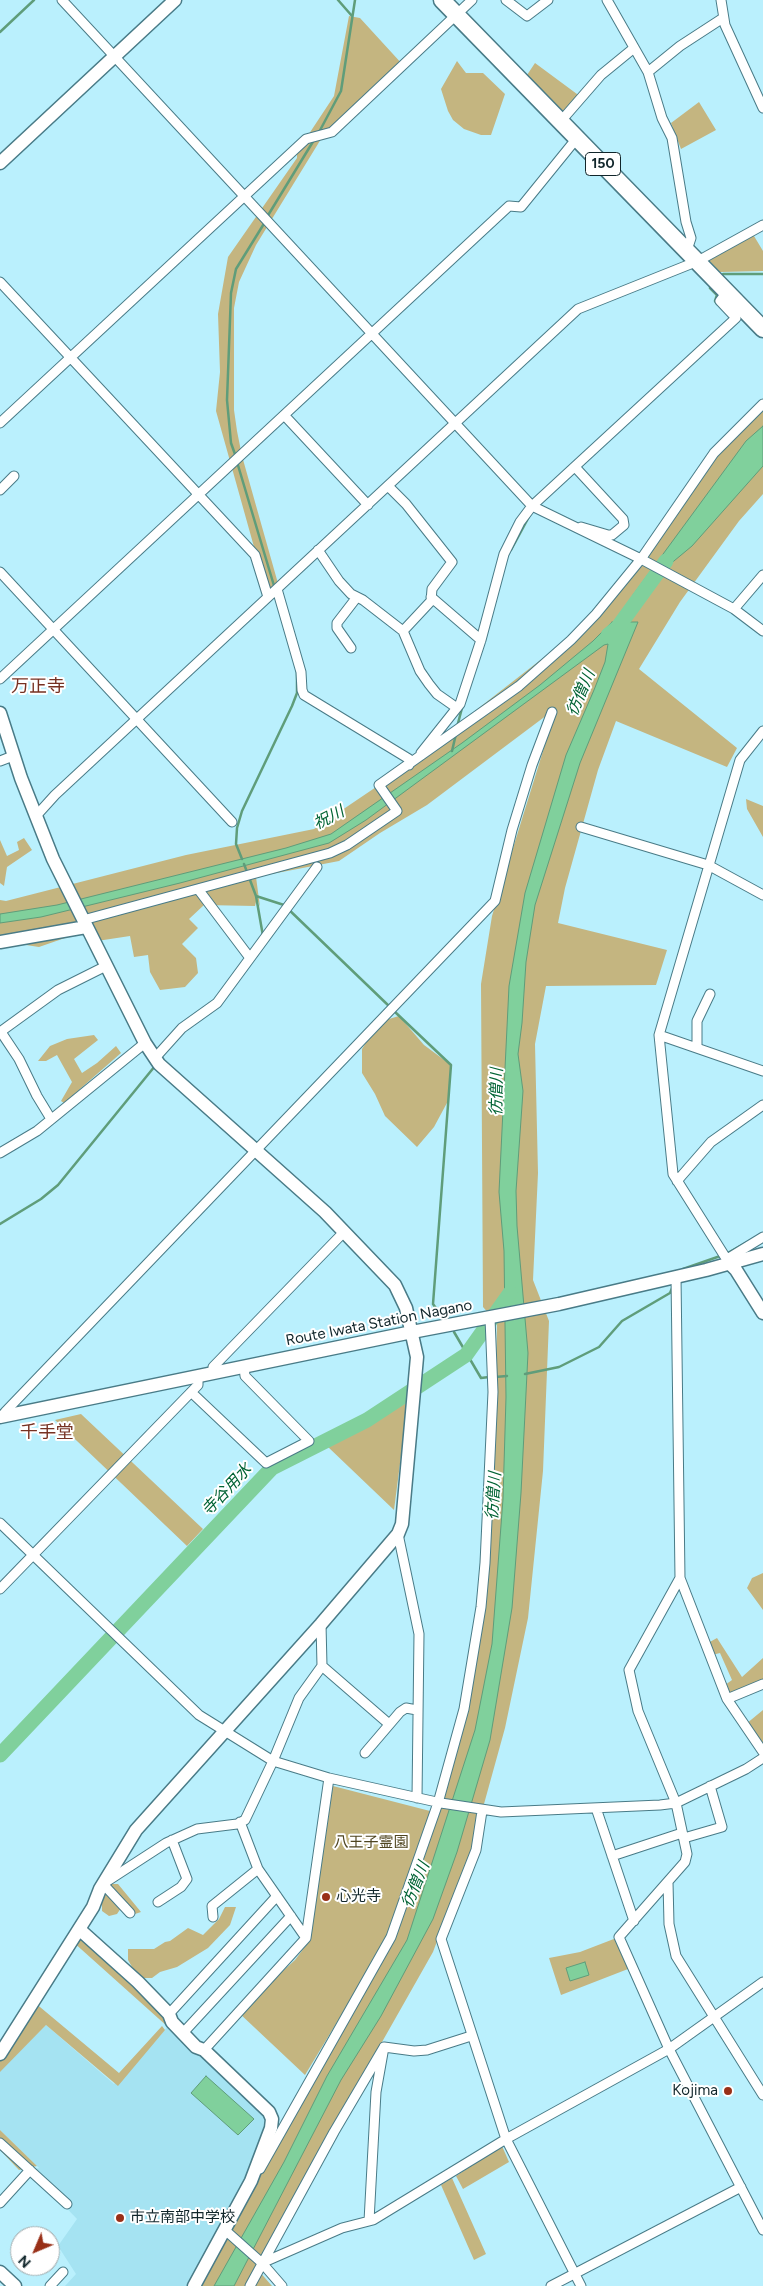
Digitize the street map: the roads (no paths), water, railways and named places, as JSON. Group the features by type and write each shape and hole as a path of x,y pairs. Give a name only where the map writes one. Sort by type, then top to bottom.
{"highway":[{"name":"150","path":"442,0 763,329"}],"street":[{"path":"62,0 535,508 640,559 734,609 763,631"},
{"path":"0,163 175,0"},
{"path":"0,423 306,139 332,132 472,0"},
{"path":"506,0 527,16 548,0"},
{"path":"608,0 648,72 662,118 672,138 686,222 691,238 692,256"},
{"path":"721,0 723,18 763,108"},
{"path":"648,72 680,46 723,18"},
{"path":"561,121 600,75 634,48"},
{"path":"0,679 509,206 521,207 577,138"},
{"path":"36,816 55,795 578,309 763,225"},
{"path":"0,282 256,555 268,597"},
{"path":"411,763 457,708 466,690 504,554 520,522 736,318 720,301 727,292"},
{"path":"0,942 330,853 348,845 397,811 379,785 546,664 596,614 640,559 714,453 763,404"},
{"path":"284,415 368,505"},
{"path":"569,525 612,535 624,525 623,518 576,469"},
{"path":"0,490 14,476"},
{"path":"388,486 406,504 451,558 452,562 432,589 431,601 403,631"},
{"path":"318,550 339,581 356,597 403,631 420,671 428,684 437,694 457,708"},
{"path":"0,572 232,822"},
{"path":"734,609 763,575"},
{"path":"277,588 301,672 304,695 409,759 411,763"},
{"path":"351,648 337,628 337,623 356,597"},
{"path":"431,597 481,640"},
{"path":"4,1412 495,900 512,830 532,765 552,712"},
{"path":"0,713 13,756 36,816 68,889 145,1043 155,1058 344,1232 394,1285 402,1297 417,1357 403,1518 398,1534 321,1624 136,1830 79,1929 2,2049"},
{"path":"763,731 740,760 658,1035 673,1174 763,1313"},
{"path":"0,762 13,756"},
{"path":"581,828 708,865 763,895"},
{"path":"155,1058 182,1028 217,1003 317,867"},
{"path":"198,889 250,958"},
{"path":"52,1119 37,1096 19,1059 0,1032 58,990 106,966"},
{"path":"697,1046 697,1022 710,994"},
{"path":"658,1035 697,1046 763,1071"},
{"path":"0,1153 37,1131 145,1043"},
{"path":"677,1181 711,1142 763,1105"},
{"path":"214,1373 213,1368 344,1232"},
{"path":"728,1261 763,1237"},
{"name":"Route Iwata Station Nagano","path":"4,1412 214,1373 412,1332 490,1318 676,1277 728,1261 763,1254"},
{"path":"676,1277 680,1578 727,1699 763,1752"},
{"path":"251,2181 262,2166 391,1937 440,1803 464,1709 481,1607 492,1392 490,1318"},
{"path":"191,1392 266,1463 309,1441 245,1376 244,1367"},
{"path":"0,1589 198,1385 198,1376"},
{"path":"0,1523 199,1715 274,1761 329,1778 482,1811 596,1808 676,1803 746,1769 763,1758"},
{"path":"398,1534 419,1634 417,1798"},
{"path":"680,1578 629,1670 638,1711 676,1803 687,1854 685,1862 619,1937 669,2049 763,2230"},
{"path":"104,1884 172,1840 197,1829 245,1820 274,1761 299,1698 322,1666 321,1624"},
{"path":"322,1666 389,1724"},
{"path":"727,1699 763,1684"},
{"path":"364,1752 400,1712 406,1708 417,1710"},
{"path":"204,2050 306,1938 329,1778"},
{"path":"612,1856 683,1835 722,1827 710,1786"},
{"path":"596,1808 634,1921"},
{"path":"482,1811 476,1850 441,1940 506,2140 581,2286"},
{"path":"240,1822 258,1869 306,1938"},
{"path":"158,1902 181,1887 188,1879 172,1840"},
{"path":"213,1917 212,1906 258,1869"},
{"path":"668,1882 669,1924 676,1956 762,2090"},
{"path":"104,1884 130,1914"},
{"path":"169,2014 278,1896"},
{"path":"183,2033 291,1916"},
{"path":"79,1929 138,1982 169,2014 172,2022 196,2047 204,2050 269,2112 272,2119 271,2128 251,2181 194,2286"},
{"path":"261,2262 342,2228 369,2221 506,2140 669,2049 763,1982"},
{"path":"384,2047 414,2051 427,2050 471,2036"},
{"path":"369,2221 376,2092 384,2047"},
{"path":"250,2286 261,2262 384,2047"},
{"path":"0,2143 68,2204"},
{"path":"0,2203 30,2170"},
{"path":"551,2286 741,2187"},
{"path":"225,2230 261,2262 282,2286"},
{"path":"0,2272 15,2286"},
{"path":"50,2286 63,2272"}],"waterway":[{"path":"0,32 34,0"},
{"path":"338,0 352,16"},
{"path":"318,134 341,91 355,0"},
{"path":"267,217 314,140"},
{"path":"236,457 231,443 227,400 231,293 236,269 265,222"},
{"path":"720,278 723,274 763,274"},
{"path":"713,285 710,288 717,295 715,301 717,304"},
{"path":"237,462 275,589"},
{"path":"511,550 531,513"},
{"name":"彷僧川","path":"608,635 618,627 666,561"},
{"path":"242,859 236,844 237,828 242,811 297,693 297,671"},
{"path":"457,727 462,708"},
{"path":"452,751 456,734"},
{"path":"244,864 256,896 263,936"},
{"path":"256,896 284,905 390,1007"},
{"path":"394,1011 451,1065 433,1304 443,1318"},
{"path":"0,1224 41,1199 58,1185 155,1066"},
{"path":"683,1269 726,1254 749,1241"},
{"path":"525,1374 559,1367 599,1347 622,1321 670,1293 673,1286"},
{"name":"寺谷用水","path":"0,1755 272,1468 367,1420 466,1355 510,1293"},
{"path":"454,1332 481,1378 489,1377"},
{"path":"495,1377 507,1376"}],"place":[{"name":"心光寺","path":"326,1897"},
{"name":"Kojima","path":"728,2091"},
{"name":"市立南部中学校","path":"120,2218"}],"district":[{"name":"万正寺","path":"38,687"},
{"name":"千手堂","path":"47,1433"}],"water label":[{"name":"祝川","path":"329,818"}],"park label":[{"name":"八王子霊園","path":"371,1843"}]}
